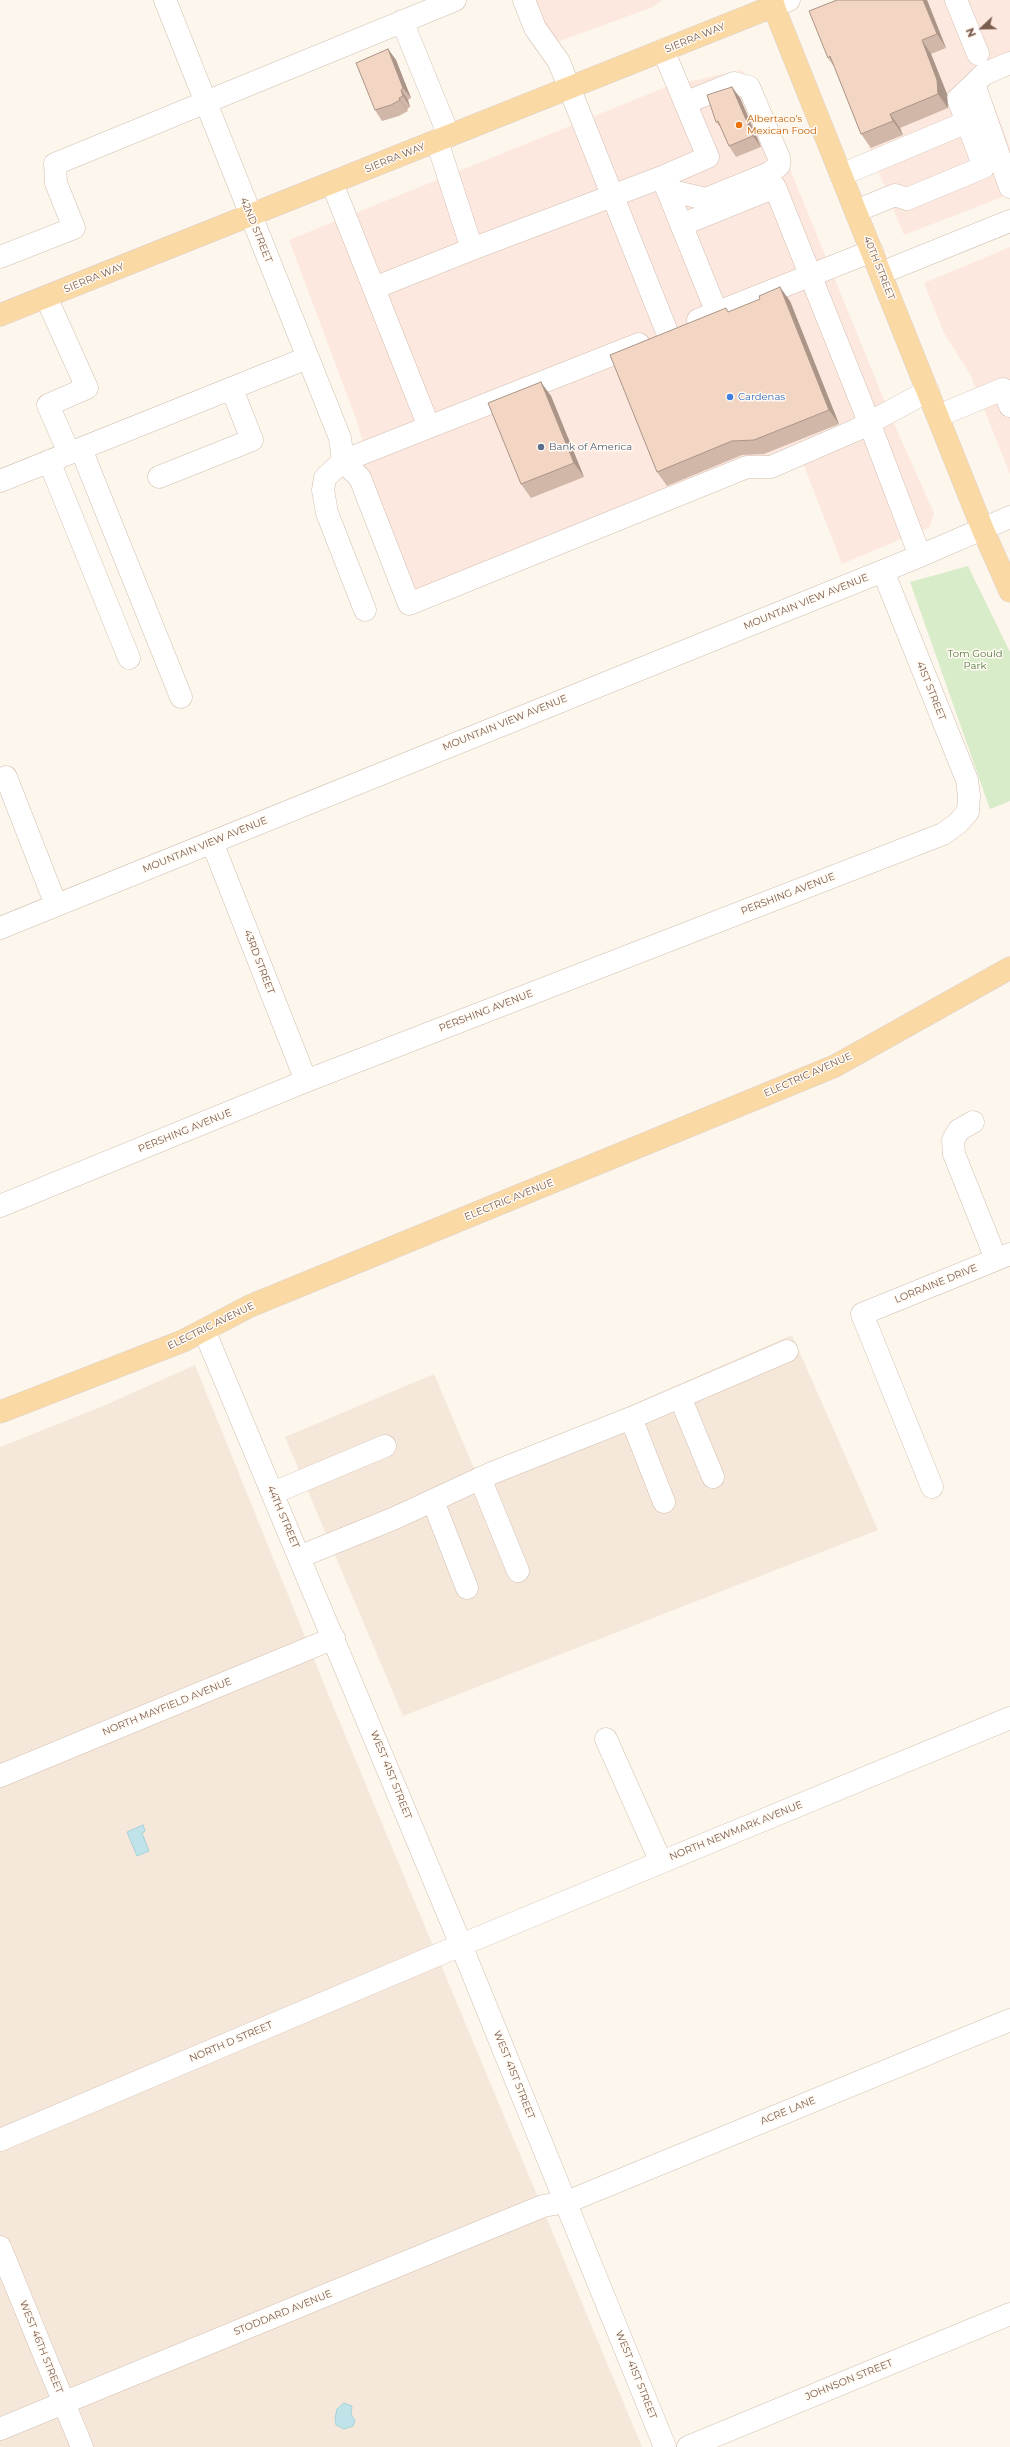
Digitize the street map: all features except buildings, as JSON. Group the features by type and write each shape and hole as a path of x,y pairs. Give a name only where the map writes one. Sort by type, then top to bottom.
{"main road":[{"name":"SIERRA WAY","path":"0,315 570,88 778,2"},
{"name":"40TH STREET","path":"778,2 841,175 983,530 1010,591"},
{"name":"ELECTRIC AVENUE","path":"0,1412 183,1341 250,1306 835,1066 1010,968"}],"street":[{"name":"42ND STREET","path":"165,0 250,216 340,438 343,461"},
{"path":"0,257 74,228 56,183 55,164 205,101 456,0"},
{"path":"524,0 535,28 559,62 667,332"},
{"path":"956,0 978,54"},
{"path":"402,21 443,139 472,248"},
{"path":"374,288 472,248 613,195 664,184 708,157 663,50"},
{"path":"856,211 895,195 907,199 984,168 958,99 984,74 1010,63"},
{"path":"664,184 706,200 770,173 776,170 779,165 779,158 749,87 734,83 685,103"},
{"path":"974,84 1010,187"},
{"path":"841,175 967,122"},
{"path":"332,183 430,427"},
{"path":"664,184 717,312"},
{"path":"681,225 775,188 869,422 920,556"},
{"path":"881,273 1010,221"},
{"path":"365,610 327,513 323,490 326,478 343,461 872,251"},
{"path":"46,297 87,388 48,405 75,451 181,697"},
{"path":"0,481 308,358"},
{"path":"159,477 252,440 232,389"},
{"path":"938,416 1004,389 1010,406"},
{"path":"343,461 360,478 409,604 748,467 771,467 869,422 928,391"},
{"path":"49,462 129,658"},
{"name":"MOUNTAIN VIEW AVENUE","path":"0,928 920,556 1010,517"},
{"name":"41ST STREET","path":"883,571 967,780 970,796 968,812"},
{"path":"6,777 56,905"},
{"name":"PERSHING AVENUE","path":"0,1206 306,1081 943,834 957,824 968,812"},
{"name":"43RD STREET","path":"212,842 306,1081"},
{"path":"973,1122 959,1130 953,1140 954,1154 1003,1256"},
{"name":"LORRAINE DRIVE","path":"932,1487 862,1314 1003,1256"},
{"name":"44TH STREET","path":"204,1330 362,1703"},
{"path":"300,1557 433,1500 480,1478 631,1418 787,1351"},
{"path":"680,1397 713,1477"},
{"path":"631,1418 664,1502"},
{"path":"273,1492 385,1446"},
{"path":"480,1478 518,1571"},
{"path":"433,1500 467,1588"},
{"name":"NORTH MAYFIELD AVENUE","path":"0,1776 334,1638"},
{"name":"WEST 41ST STREET","path":"362,1703 665,2447"},
{"name":"NORTH NEWMARK AVENUE","path":"461,1945 1010,1718"},
{"path":"606,1739 661,1862"},
{"name":"NORTH D STREET","path":"0,2140 461,1945"},
{"name":"ACRE LANE","path":"566,2202 1010,2020"},
{"name":"STODDARD AVENUE","path":"0,2429 543,2206 566,2202"},
{"name":"WEST 46TH STREET","path":"0,2247 82,2447"},
{"name":"JOHNSON STREET","path":"688,2447 1010,2314"}],"shaded area":[{"path":"515,0 663,0 653,7 535,50"},
{"path":"878,0 1010,0 1010,75 986,85 1010,147 1010,194 904,235 819,23"},
{"path":"741,70 755,83 891,417 934,513 930,527 842,564 801,458 401,613 353,490 360,464 362,439 356,419 289,240 666,87"},
{"path":"1010,247 1010,474 970,374 944,333 924,283"},
{"path":"792,1335 878,1530 403,1716 285,1437 434,1374 476,1473"},
{"path":"195,1365 331,1701 642,2447 0,2447 0,1447 103,1406"}],"green space":[{"name":"Tom Gould Park","path":"968,566 1010,652 1010,801 990,809 910,582"}],"water":[{"path":"143,1825 145,1831 142,1833 149,1851 137,1856 127,1832"},
{"path":"344,2403 352,2406 351,2414 355,2421 353,2426 344,2429 336,2425 335,2418 337,2409"}],"place":[{"name":"Albertaco’s Mexican Food","path":"739,125"},
{"name":"Cardenas","path":"730,397"},
{"name":"Bank of America","path":"541,447"}]}
